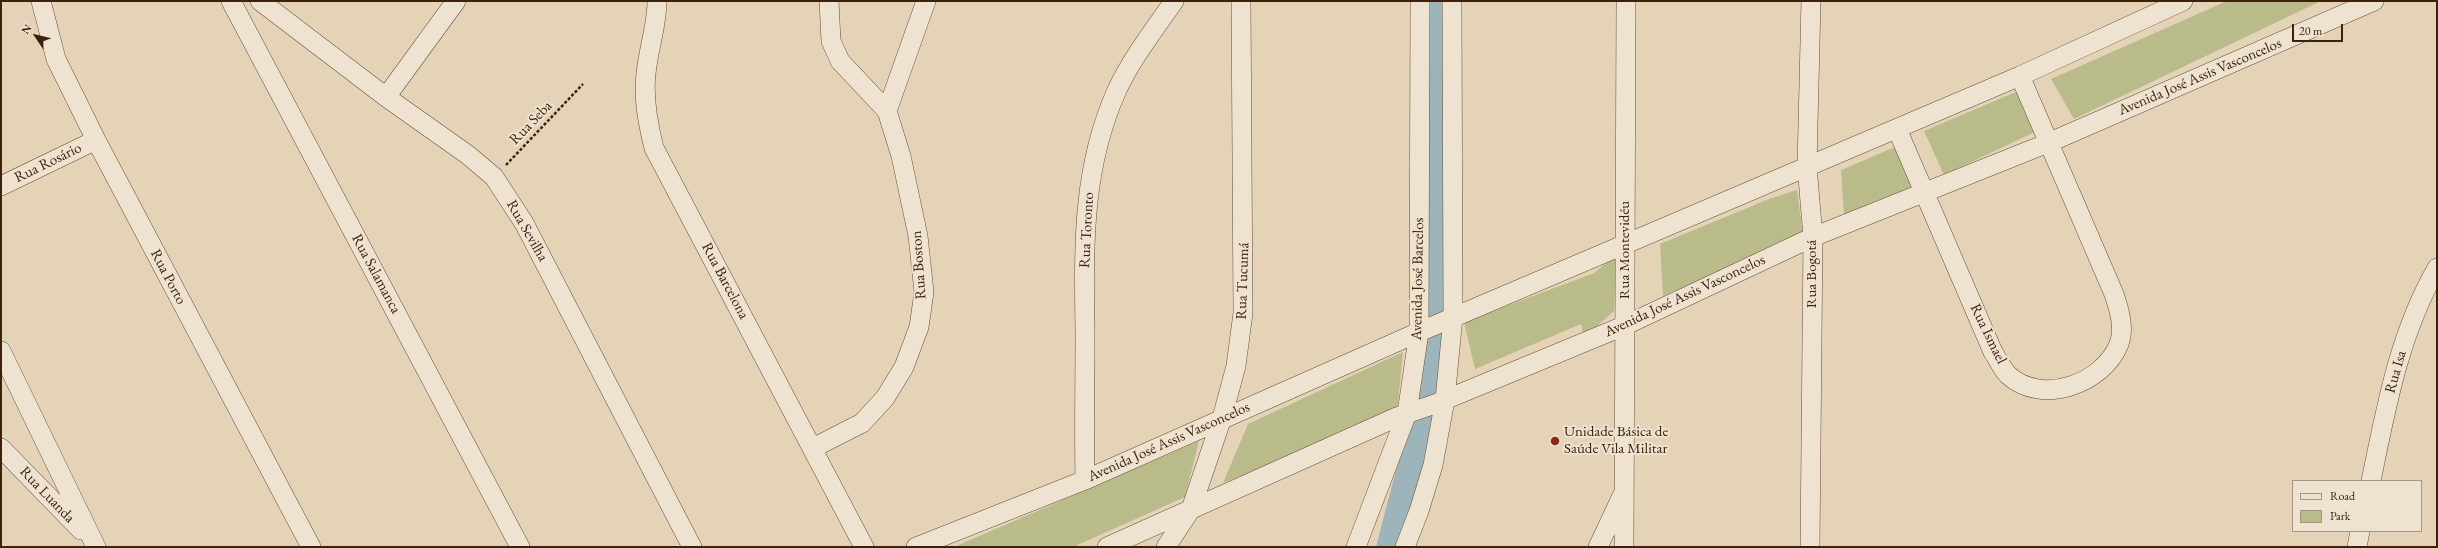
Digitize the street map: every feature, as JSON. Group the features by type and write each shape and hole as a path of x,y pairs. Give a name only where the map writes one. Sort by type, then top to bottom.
{"street":[{"name":"Rua Porto","path":"41,1 56,59 96,140 311,547"},
{"name":"Rua Salamanca","path":"231,1 520,547"},
{"name":"Rua Sevilha","path":"260,1 386,97 468,155 494,177 524,223 692,547"},
{"path":"386,97 456,1"},
{"name":"Rua Barcelona","path":"657,1 657,12 645,75 646,114 654,148 864,547"},
{"name":"Rua Boston","path":"813,448 862,423 885,398 904,366 919,327 924,292 918,236 901,156 887,111 840,61 831,41 829,1"},
{"path":"887,111 926,1"},
{"name":"Rua Toronto","path":"1085,480 1084,241 1089,185 1097,148 1117,91 1140,50 1174,1"},
{"name":"Rua Tucumá","path":"1166,547 1191,509 1222,418 1236,366 1243,313 1241,1"},
{"name":"Avenida José Barcelos","path":"1356,547 1426,406 1435,325 1420,1"},
{"name":"Avenida José Barcelos","path":"1405,547 1419,511 1433,465 1426,406 1435,325 1452,1"},
{"name":"Rua Montevidéu","path":"1624,547 1626,489 1626,1"},
{"name":"Rua Bogotá","path":"1810,547 1813,236 1807,166 1811,1"},
{"name":"Avenida José Assis Vasconcelos","path":"916,547 1085,480 1222,418 1435,325 2020,76 2182,1"},
{"name":"Avenida José Assis Vasconcelos","path":"1107,547 1426,406 1626,325 1813,236 1926,193 2048,142 2374,1"},
{"path":"2020,76 2048,142"},
{"path":"1897,129 1926,193"},
{"name":"Rua Rosário","path":"1,186 96,140"},
{"name":"Rua Ismael","path":"1926,193 1993,352 2008,375 2030,388 2054,391 2084,381 2104,364 2119,344 2121,316 2114,294 2048,142"},
{"name":"Rua Isa","path":"2371,480 2393,371 2423,292 2437,268"},
{"path":"1,351 95,544"},
{"name":"Rua Luanda","path":"1,448 95,544"},
{"path":"1598,547 1626,489"},
{"path":"2357,547 2360,532"}],"path":[{"name":"Rua Seba","path":"494,177 583,84"}],"green space":[{"path":"2227,1 2321,1 2074,119 2051,79"},
{"path":"2018,91 2039,130 1944,175 1924,131"},
{"path":"1897,146 1916,185 1844,216 1841,170"},
{"path":"1797,190 1803,235 1663,296 1660,244 1769,199"},
{"path":"1616,255 1614,311 1584,338 1581,324 1475,369 1464,322 1594,273"},
{"path":"1403,352 1397,412 1223,483 1248,424"},
{"path":"1199,441 1185,497 1073,547 954,547"}],"waterway":[{"path":"1392,547 1432,393 1439,344 1439,1"}],"place":[{"name":"Unidade Básica de Saúde Vila Militar","path":"1555,441"}]}
